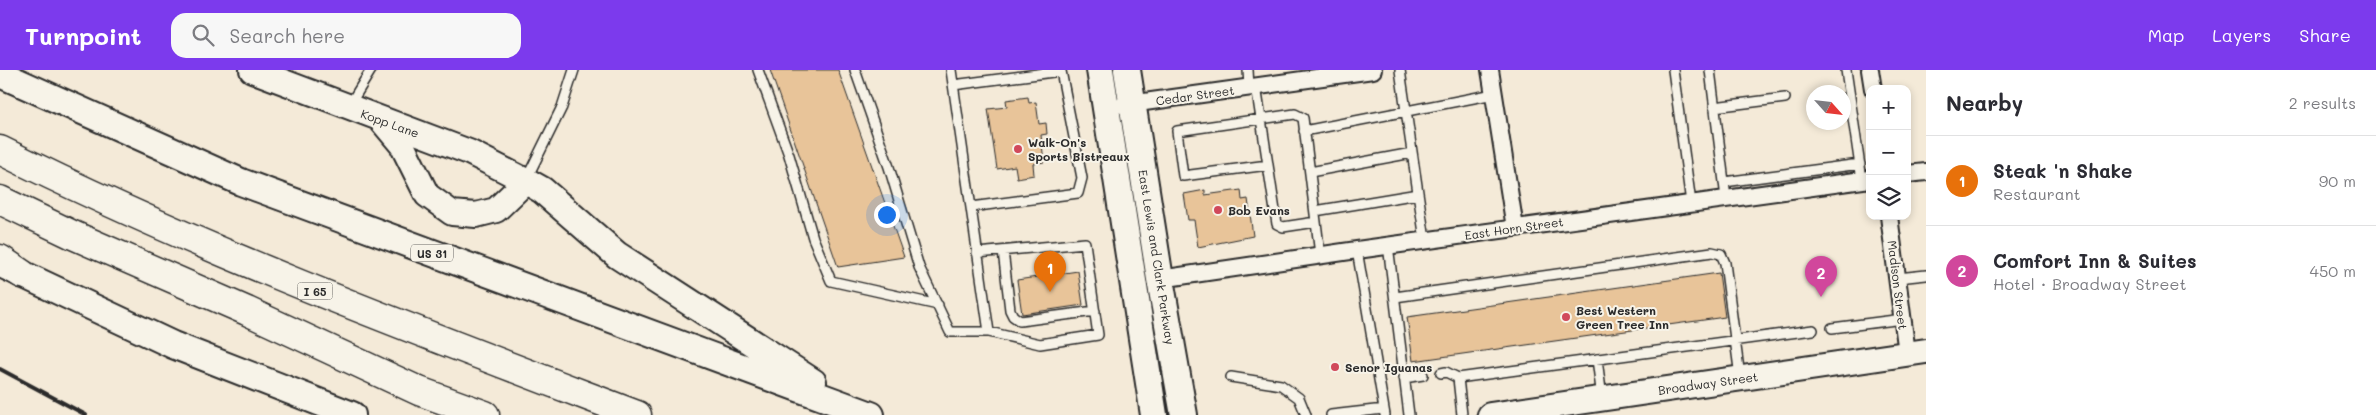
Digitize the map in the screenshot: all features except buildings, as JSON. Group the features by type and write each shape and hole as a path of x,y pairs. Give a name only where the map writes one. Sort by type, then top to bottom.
{"highway":[{"name":"I 65","path":"0,150 48,174 294,283 637,415"},
{"path":"0,200 73,235 248,311 419,391 485,415"}],"main road":[{"path":"1100,70 1154,415"},
{"name":"East Lewis and Clark Parkway","path":"1127,70 1160,279 1184,415"},
{"name":"US 31","path":"0,74 241,182 865,413"},
{"path":"526,181 542,190 617,255 865,413"},
{"path":"7,265 173,345 352,415"},
{"path":"1138,415 1147,370"}],"street":[{"name":"Kopp Lane","path":"252,70 469,152 526,181"},
{"name":"Cedar Street","path":"1106,107 1373,70"},
{"path":"1490,70 1515,228"},
{"path":"1870,70 1872,85"},
{"path":"381,120 402,145 427,194 452,213 476,215 496,210 526,181"},
{"path":"1911,174 1926,172"},
{"name":"East Horn Street","path":"1160,279 1388,245 1796,189 1864,174"},
{"name":"Madison Street","path":"1890,220 1903,320 1916,352"},
{"name":"Broadway Street","path":"1490,415 1916,352"}],"lane":[{"path":"348,107 371,70"},
{"path":"526,181 562,107 574,70"},
{"path":"758,70 789,155 813,238 831,281 938,306"},
{"path":"854,70 886,158 919,267 950,332 988,332 1040,344 1098,335 1085,243 977,253"},
{"path":"951,70 988,332"},
{"path":"953,85 1061,70 1082,178 1078,193 971,207"},
{"path":"1248,70 1261,118 1277,224 1283,227 1316,222"},
{"path":"1400,70 1425,240"},
{"path":"1673,70 1691,203"},
{"path":"1710,70 1726,198"},
{"path":"1724,182 1794,172 1864,174 1846,70"},
{"path":"1304,130 1494,94"},
{"path":"1714,107 1785,98"},
{"path":"1268,165 1183,176 1177,131 1295,114 1303,118 1320,255"},
{"path":"1310,172 1412,153"},
{"path":"1794,172 1796,189"},
{"path":"1314,211 1418,194"},
{"path":"1388,245 1409,415"},
{"path":"1331,415 1384,412 1357,250"},
{"path":"1003,251 1010,310 1013,316 1020,321 1095,311"},
{"path":"1395,297 1712,252 1721,254 1725,263 1740,378"},
{"path":"1898,278 1926,274"},
{"path":"1832,328 1903,320"},
{"path":"1442,373 1458,378 1813,330"},
{"path":"1597,359 1602,398"},
{"path":"1404,378 1423,375"},
{"path":"1230,377 1281,385 1299,398 1306,415"},
{"path":"1458,378 1462,415"}],"railway":[{"path":"0,369 86,415"}],"place":[{"name":"Walk-On's Sports Bistreaux","path":"1018,149"},
{"name":"Bob Evans","path":"1218,210"},
{"name":"Steak 'n Shake","path":"1050,292"},
{"name":"Comfort Inn & Suites","path":"1821,297"},
{"name":"Best Western Green Tree Inn","path":"1566,317"},
{"name":"Senor Iguanas","path":"1335,367"}]}
